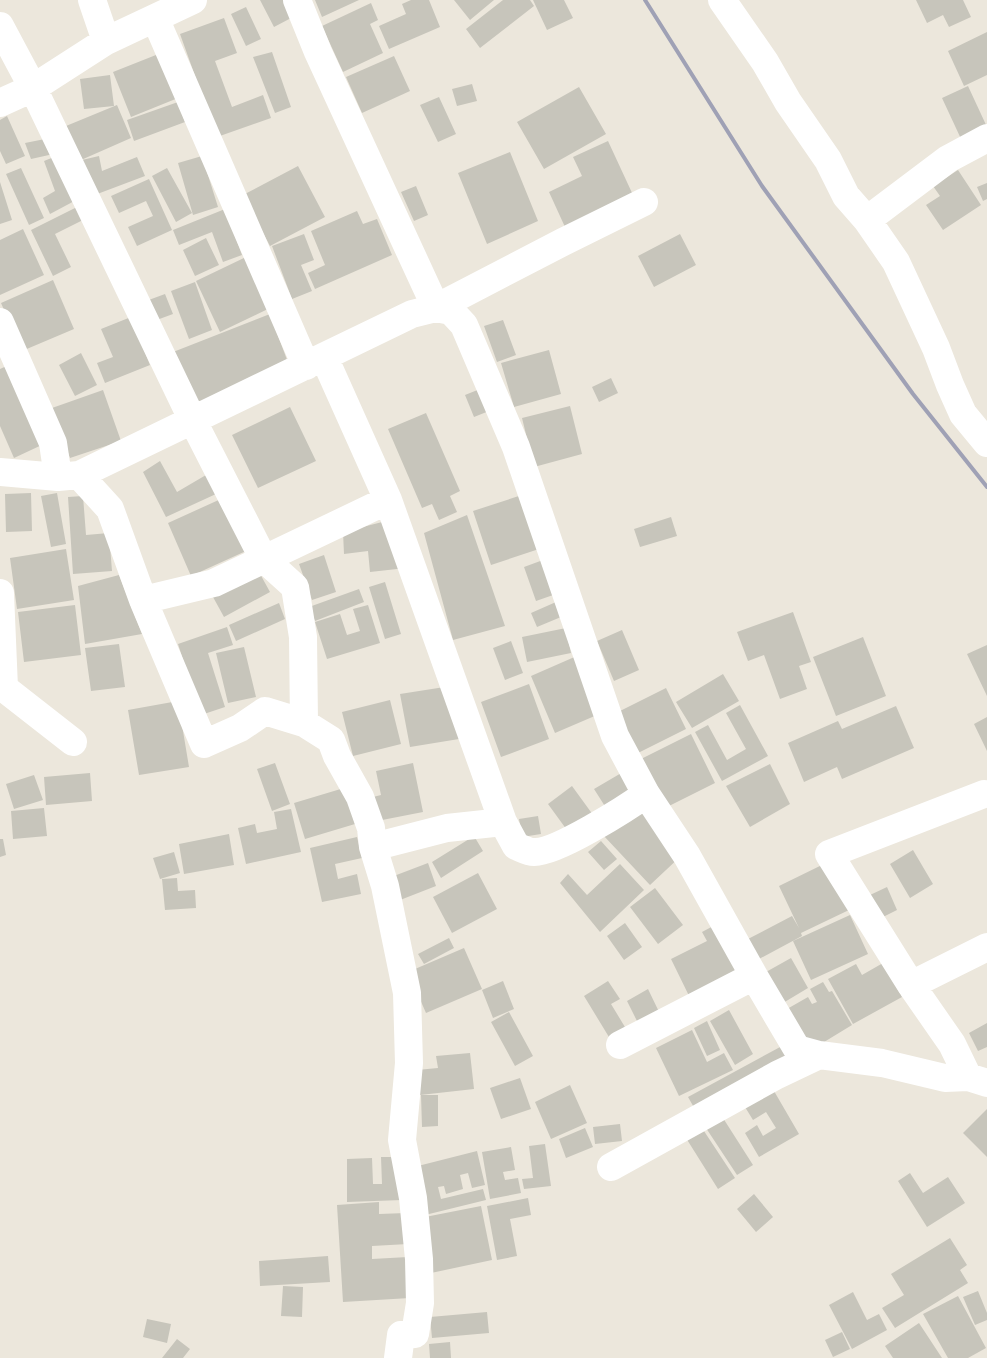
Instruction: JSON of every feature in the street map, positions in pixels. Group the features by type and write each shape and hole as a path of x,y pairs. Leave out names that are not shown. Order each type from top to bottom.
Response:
{"street":[{"path":"92,0 106,41"},
{"path":"0,103 33,88 106,41 193,0"},
{"path":"297,0 336,93 436,308"},
{"path":"722,0 828,160 846,196 867,220 896,262 936,348 963,414 987,444"},
{"path":"156,18 315,362 388,500 504,822 516,846 534,852 554,847 610,819 646,794"},
{"path":"0,26 33,88 192,420 263,558 295,587 303,637 304,723"},
{"path":"867,220 948,160 987,138"},
{"path":"0,472 68,476 192,420 412,314 436,308 644,202"},
{"path":"436,308 451,311 464,325 516,447 616,736 646,794 687,856 797,1049 819,1055 882,1063 945,1078 977,1080"},
{"path":"0,322 68,476 110,509 143,600 204,744 240,728 265,711 304,723 331,740 337,756 360,797 371,828 373,847 385,886 407,993 409,1063 402,1140 413,1198 419,1258 420,1303 415,1334 401,1335 398,1358"},
{"path":"143,600 214,583 388,500"},
{"path":"0,593 4,688 73,742"},
{"path":"977,1080 911,985 828,854 984,794"},
{"path":"373,847 447,828 504,822"},
{"path":"911,985 987,947"},
{"path":"620,1045 754,976"},
{"path":"611,1167 777,1075 819,1055"}],"building":[{"path":"260,0 285,0 293,17 274,27"},
{"path":"315,0 359,0 322,17"},
{"path":"411,0 429,0 440,27 389,49 379,26 406,14 402,4"},
{"path":"454,0 494,0 470,20"},
{"path":"503,0 530,0 534,6 480,48 466,29"},
{"path":"533,0 564,0 573,18 547,30"},
{"path":"916,0 963,0 971,17 949,27 943,15 927,23"},
{"path":"371,3 378,20 370,24 383,53 343,72 322,26"},
{"path":"246,7 261,39 246,46 231,14"},
{"path":"224,18 237,53 215,61 232,107 263,95 271,118 217,137 180,34"},
{"path":"987,32 987,75 964,86 948,51"},
{"path":"272,52 291,107 275,113 253,57"},
{"path":"161,53 178,98 131,117 113,72"},
{"path":"394,56 410,91 362,113 346,77"},
{"path":"110,75 114,106 84,109 80,79"},
{"path":"472,84 477,101 457,106 452,89"},
{"path":"968,86 987,127 962,141 942,98"},
{"path":"579,87 606,134 544,169 517,122"},
{"path":"439,97 456,134 438,142 420,105"},
{"path":"178,102 185,122 134,141 127,120"},
{"path":"117,105 131,138 81,160 66,126"},
{"path":"7,116 25,156 6,164 0,151 0,120"},
{"path":"55,137 58,153 31,159 25,143"},
{"path":"608,141 633,195 565,227 549,192 582,176 573,157"},
{"path":"510,152 538,221 487,244 458,173"},
{"path":"59,155 80,198 50,214 43,198 55,191 44,161"},
{"path":"99,156 102,171 137,157 145,176 92,196 82,160"},
{"path":"202,156 218,207 193,215 178,163"},
{"path":"298,166 325,217 270,246 243,195"},
{"path":"21,168 44,218 29,225 6,174"},
{"path":"167,168 192,213 176,222 152,176"},
{"path":"958,170 981,205 943,230 926,205 940,196 933,186"},
{"path":"149,179 172,230 137,246 128,227 153,216 146,201 119,213 111,196"},
{"path":"0,182 12,220 0,224"},
{"path":"987,183 987,199 983,201 977,187"},
{"path":"416,186 428,215 414,221 401,192"},
{"path":"79,206 85,219 55,234 71,267 53,276 31,230"},
{"path":"225,209 242,255 223,262 212,232 179,245 173,230"},
{"path":"357,211 363,224 377,219 392,255 315,289 308,273 325,265 311,231"},
{"path":"23,229 44,275 0,295 0,240"},
{"path":"304,234 314,260 301,265 312,291 292,299 272,246"},
{"path":"680,234 696,265 654,287 638,256"},
{"path":"206,238 219,265 195,276 183,250"},
{"path":"246,257 270,308 220,332 196,281"},
{"path":"53,280 74,329 22,351 1,303"},
{"path":"195,282 212,330 189,339 171,291"},
{"path":"165,294 173,314 154,321 146,301"},
{"path":"270,314 290,368 189,408 168,354"},
{"path":"131,317 150,365 105,383 97,363 113,357 101,329"},
{"path":"503,320 516,355 497,362 484,326"},
{"path":"549,350 561,394 514,407 501,363"},
{"path":"81,353 97,385 75,396 59,365"},
{"path":"11,364 46,443 14,458 0,426 0,369"},
{"path":"611,378 618,393 599,402 592,387"},
{"path":"485,387 494,409 474,417 465,395"},
{"path":"103,390 121,441 70,458 52,408"},
{"path":"570,406 582,454 534,467 522,418"},
{"path":"290,407 316,461 258,488 232,435"},
{"path":"426,413 460,491 450,496 457,512 439,520 432,504 422,508 388,429"},
{"path":"160,461 177,492 206,475 216,494 166,517 143,472"},
{"path":"31,493 32,531 6,532 5,494"},
{"path":"57,493 66,544 51,547 41,496"},
{"path":"525,494 542,548 491,565 473,511"},
{"path":"83,496 86,535 109,533 112,571 73,574 68,497"},
{"path":"223,498 246,551 191,576 168,523"},
{"path":"467,515 505,626 453,640 424,533"},
{"path":"671,517 677,536 640,547 634,529"},
{"path":"394,519 406,568 370,572 368,551 344,554 343,532"},
{"path":"66,549 74,600 17,609 10,558"},
{"path":"324,555 336,592 312,600 299,564"},
{"path":"543,560 556,594 536,601 524,567"},
{"path":"259,572 270,592 224,617 213,597"},
{"path":"119,575 142,634 85,644 78,586"},
{"path":"385,582 401,634 385,639 369,587"},
{"path":"359,589 364,602 315,621 309,607"},
{"path":"556,602 561,617 537,627 531,613"},
{"path":"279,603 285,619 236,641 229,625"},
{"path":"75,605 81,655 24,662 18,612"},
{"path":"368,605 380,643 327,659 315,622 340,614 347,635 360,631 353,609"},
{"path":"793,612 811,662 799,666 807,689 780,699 764,655 748,661 737,632"},
{"path":"227,627 233,645 208,653 225,707 201,715 178,644"},
{"path":"566,628 571,653 527,662 522,637"},
{"path":"622,630 639,670 614,681 597,641"},
{"path":"863,637 886,696 836,716 813,657"},
{"path":"511,641 523,673 505,680 493,648"},
{"path":"119,644 125,687 91,691 85,648"},
{"path":"987,645 987,696 967,654"},
{"path":"244,647 256,697 228,703 216,653"},
{"path":"579,655 604,712 555,733 531,676"},
{"path":"723,674 739,701 692,728 676,702"},
{"path":"529,684 549,739 501,757 481,702"},
{"path":"451,686 459,739 410,747 400,694"},
{"path":"666,688 686,729 636,754 616,713"},
{"path":"390,700 401,744 353,756 342,712"},
{"path":"178,701 189,767 139,775 128,710"},
{"path":"740,705 768,756 722,781 695,732 708,725 727,760 746,749 726,713"},
{"path":"896,706 914,748 842,779 837,767 804,782 788,743 838,721 842,729"},
{"path":"987,717 987,751 974,724"},
{"path":"691,734 715,783 665,808 641,759"},
{"path":"275,763 290,804 272,811 257,769"},
{"path":"413,763 423,812 377,821 373,797 381,795 376,771"},
{"path":"770,764 790,804 750,827 726,786"},
{"path":"623,772 636,794 608,811 594,789"},
{"path":"90,773 92,801 46,805 44,777"},
{"path":"34,775 43,800 14,809 6,784"},
{"path":"572,786 596,819 572,837 548,804"},
{"path":"344,788 355,824 305,839 294,803"},
{"path":"636,804 682,855 650,885 603,835"},
{"path":"44,808 47,836 13,839 11,811"},
{"path":"291,809 301,852 246,864 238,828 255,824 257,833 277,829 274,812"},
{"path":"538,816 541,834 522,837 519,819"},
{"path":"229,834 234,865 184,874 179,844"},
{"path":"474,836 483,851 441,878 432,862"},
{"path":"357,837 362,858 335,864 338,879 357,874 361,894 322,902 310,848"},
{"path":"0,839 3,839 6,855 0,857"},
{"path":"601,841 617,859 604,870 588,852"},
{"path":"913,850 933,884 910,898 890,864"},
{"path":"174,852 180,873 160,879 153,858"},
{"path":"428,863 436,886 395,902 386,879"},
{"path":"826,863 849,910 801,933 802,936 759,959 748,939 792,916 799,928 779,886"},
{"path":"620,864 644,890 600,932 560,883 568,874 587,895"},
{"path":"478,873 497,909 452,933 433,897"},
{"path":"177,878 178,891 195,890 196,908 165,910 162,879"},
{"path":"887,887 897,910 881,918 870,895"},
{"path":"655,888 683,925 658,944 630,907"},
{"path":"850,915 868,954 811,980 793,941"},
{"path":"625,923 642,947 624,960 607,936"},
{"path":"717,924 743,978 693,1004 671,959 707,941 702,932"},
{"path":"449,938 454,948 424,964 418,954"},
{"path":"464,948 482,989 426,1013 408,972"},
{"path":"791,958 808,988 783,1003 766,972"},
{"path":"883,963 902,997 853,1024 828,979 856,964 862,975"},
{"path":"503,981 514,1009 493,1018 482,990"},
{"path":"608,981 620,999 611,1004 628,1032 612,1042 584,996"},
{"path":"823,982 829,992 832,991 852,1025 811,1050 787,1009 808,997 812,1004 817,1002 810,989"},
{"path":"648,989 661,1016 640,1027 627,1001"},
{"path":"729,1010 753,1054 735,1065 710,1021"},
{"path":"509,1012 533,1056 515,1066 491,1022"},
{"path":"707,1021 720,1050 707,1056 694,1028"},
{"path":"987,1023 987,1047 978,1051 969,1033"},
{"path":"692,1030 707,1062 724,1053 733,1070 679,1096 656,1048"},
{"path":"782,1046 789,1060 696,1111 688,1097"},
{"path":"470,1053 474,1089 420,1095 417,1070 438,1068 436,1056"},
{"path":"520,1078 531,1109 501,1119 490,1088"},
{"path":"570,1085 587,1123 551,1139 535,1102"},
{"path":"774,1091 799,1134 759,1157 745,1133 757,1125 763,1136 776,1128 766,1112 753,1120 745,1107"},
{"path":"421,1095 438,1095 438,1126 422,1127"},
{"path":"987,1109 987,1157 963,1133"},
{"path":"723,1118 753,1165 737,1175 706,1128"},
{"path":"620,1124 622,1141 595,1144 593,1127"},
{"path":"585,1128 593,1147 566,1158 559,1139"},
{"path":"702,1128 735,1178 718,1189 686,1138"},
{"path":"545,1144 551,1186 524,1189 522,1179 533,1178 529,1146"},
{"path":"511,1147 515,1170 503,1172 505,1180 518,1178 521,1193 490,1199 482,1152"},
{"path":"477,1151 485,1185 472,1188 468,1173 460,1175 463,1189 446,1194 444,1186 438,1187 441,1199 483,1189 486,1200 425,1215 414,1167"},
{"path":"381,1157 401,1157 402,1200 347,1202 347,1159 372,1158 373,1184 382,1184"},
{"path":"910,1173 923,1193 948,1177 965,1203 927,1227 898,1181"},
{"path":"754,1194 773,1217 756,1232 737,1209"},
{"path":"528,1198 531,1215 510,1219 517,1256 497,1260 487,1206"},
{"path":"379,1202 379,1214 406,1213 408,1244 372,1246 372,1259 408,1257 410,1298 343,1302 337,1205"},
{"path":"481,1206 492,1260 431,1273 420,1218"},
{"path":"950,1238 967,1265 960,1270 968,1283 895,1328 882,1308 904,1295 891,1274"},
{"path":"328,1256 330,1282 260,1286 259,1261"},
{"path":"283,1286 303,1287 302,1317 281,1316"},
{"path":"978,1291 987,1313 987,1320 975,1325 963,1297"},
{"path":"853,1292 867,1320 879,1314 887,1330 852,1349 829,1305"},
{"path":"958,1296 986,1348 968,1358 948,1358 923,1314"},
{"path":"487,1312 489,1333 432,1338 430,1317"},
{"path":"147,1319 171,1324 167,1343 143,1337"},
{"path":"919,1323 942,1358 893,1358 885,1346"},
{"path":"842,1332 850,1349 833,1357 825,1340"},
{"path":"177,1339 190,1349 183,1358 162,1358"},
{"path":"450,1342 451,1358 430,1358 429,1344"}],"railway":[{"path":"645,0 762,186 913,394 987,487"}]}
